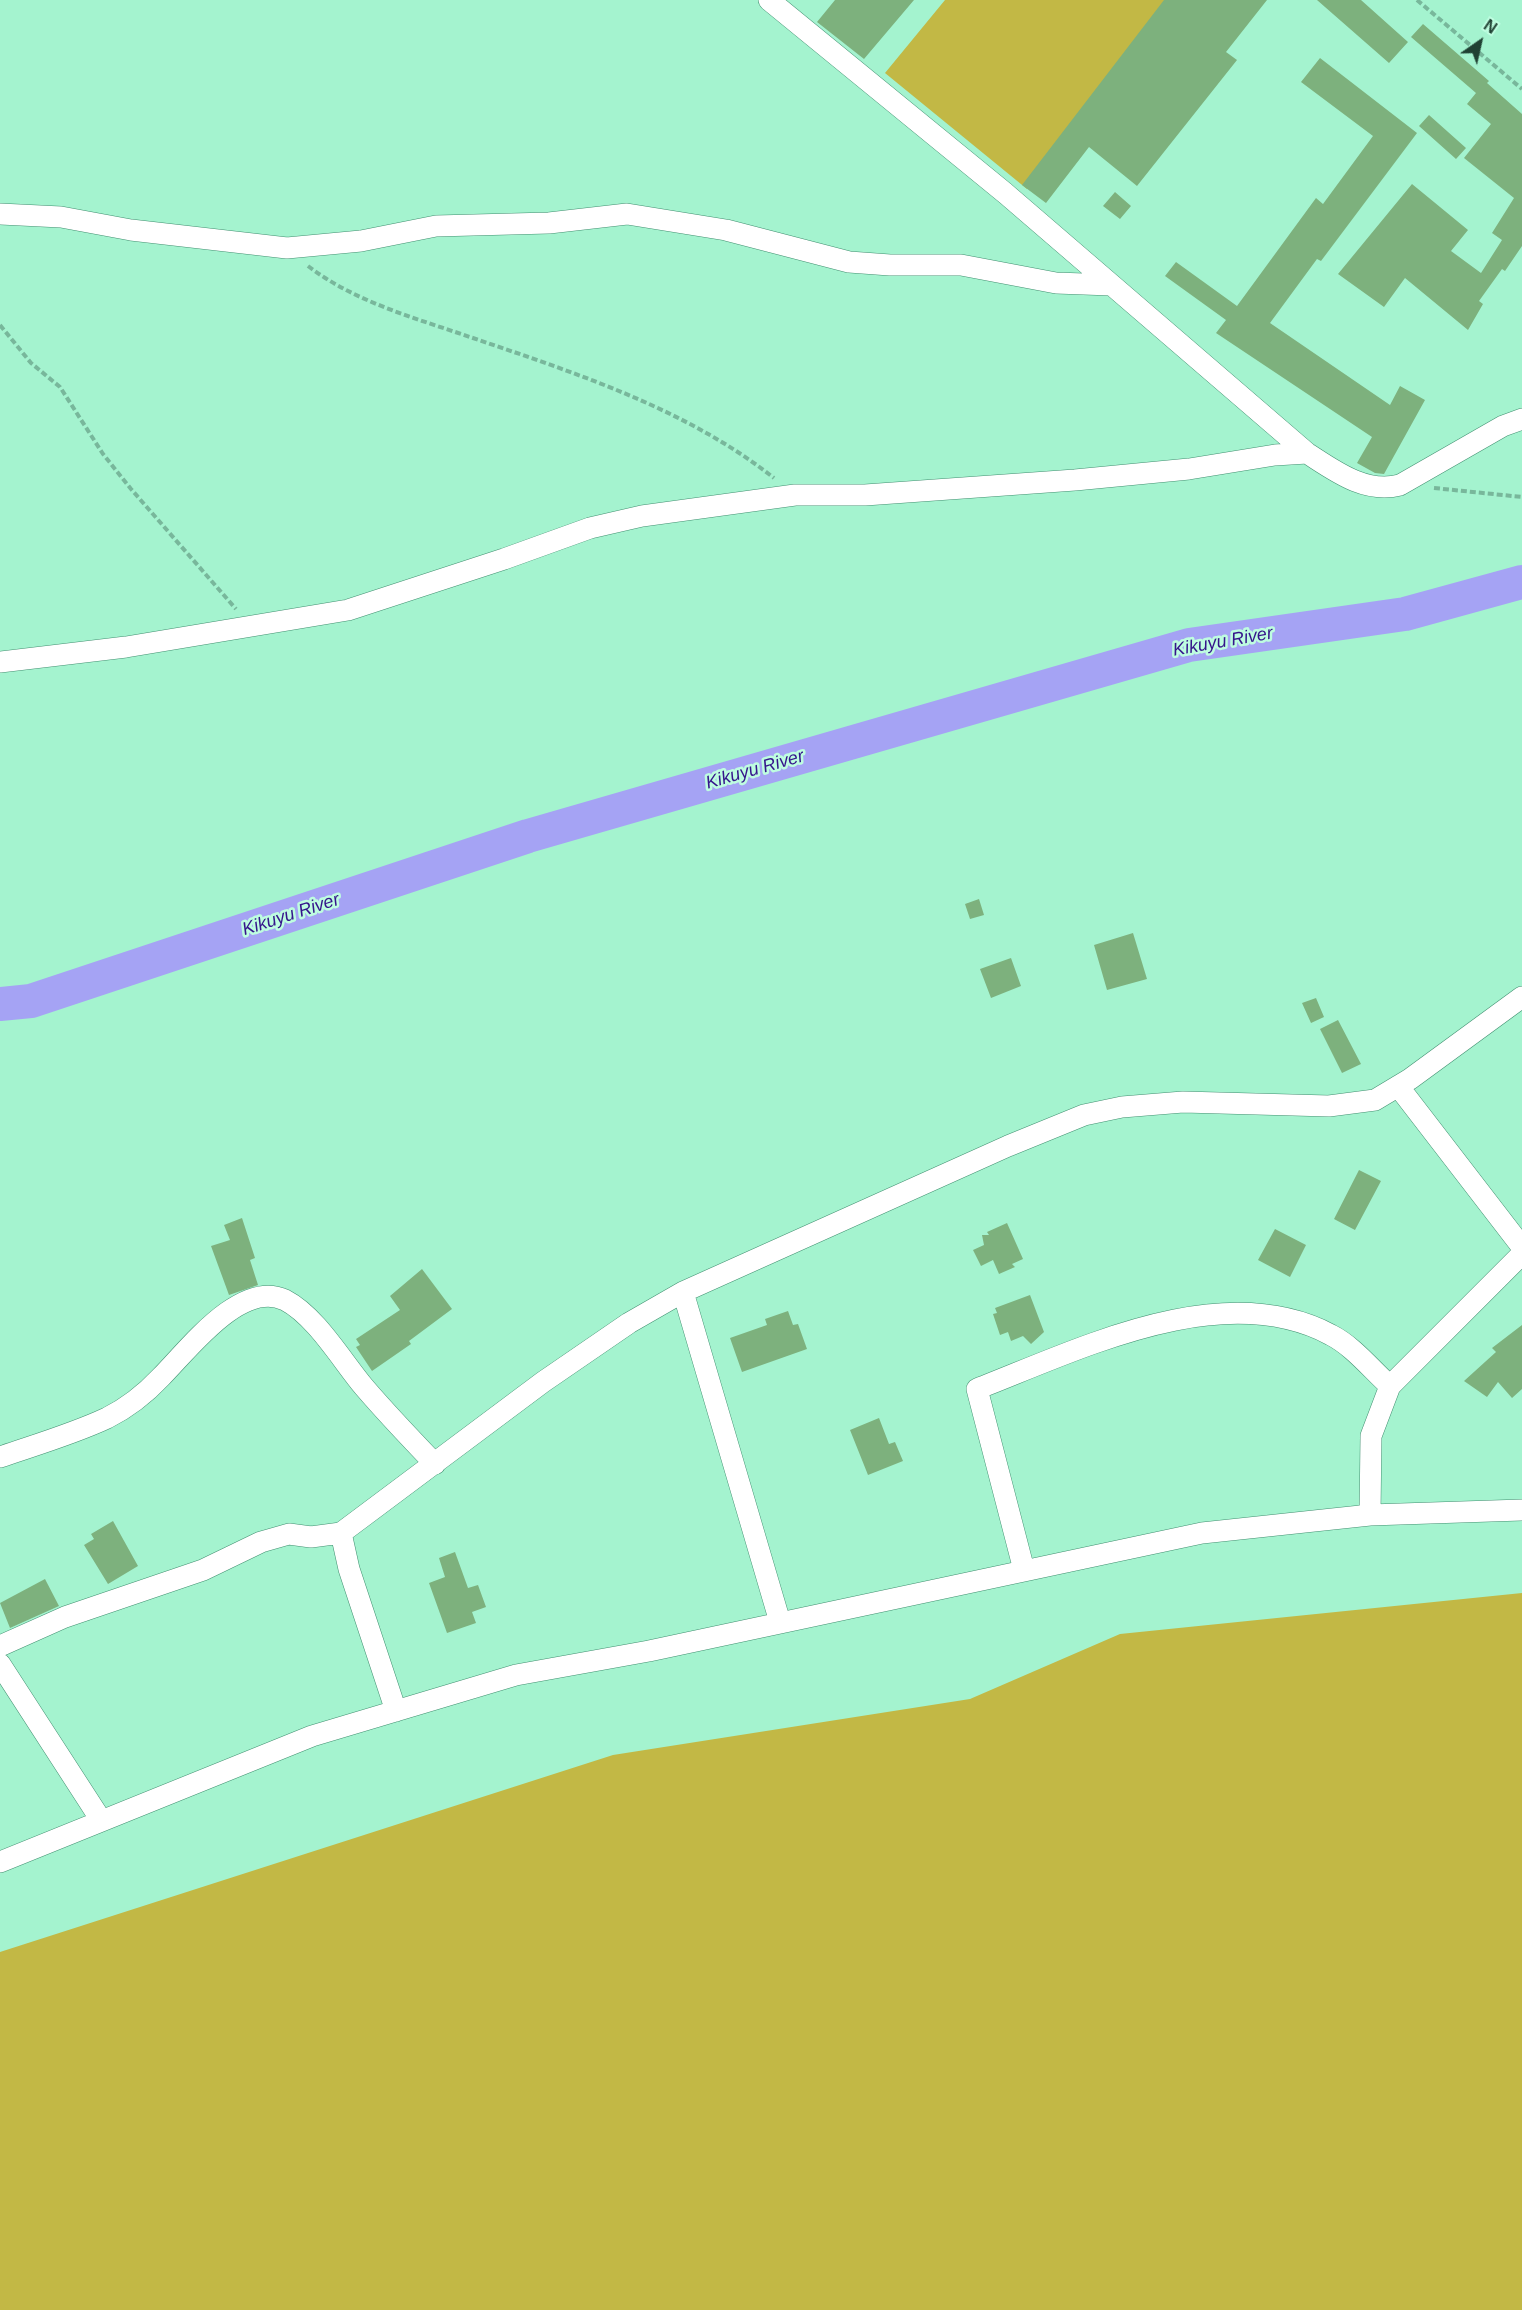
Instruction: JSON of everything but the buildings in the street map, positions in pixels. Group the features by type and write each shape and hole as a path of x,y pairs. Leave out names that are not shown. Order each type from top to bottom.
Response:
{"street":[{"path":"769,0 1005,194 1307,453 1356,483 1387,488 1400,485 1503,426 1522,419"},
{"path":"0,213 61,217 131,230 287,248 361,241 436,226 549,223 627,214 726,230 849,262 890,265 961,265 1056,283 1111,285"},
{"path":"0,662 126,647 348,610 504,560 590,528 642,516 795,495 865,495 1064,481 1188,469 1275,455 1307,453"},
{"path":"0,1646 65,1617 203,1570 261,1542 289,1534 311,1537 341,1533 553,1376 629,1323 683,1292 1008,1146 1084,1115 1122,1107 1183,1102 1329,1106 1375,1100 1522,997"},
{"path":"1398,1086 1522,1246"},
{"path":"1370,1515 1371,1436 1390,1386 1522,1254"},
{"path":"683,1292 780,1622"},
{"path":"0,1457 107,1418 135,1400 160,1378 192,1342 227,1313 248,1300 265,1295 284,1300 303,1313 364,1387 435,1464"},
{"path":"1024,1570 977,1389 1083,1347 1166,1322 1236,1312 1298,1320 1334,1336 1390,1386"},
{"path":"0,1862 312,1736 516,1675 649,1651 1202,1533 1370,1515 1522,1510"},
{"path":"341,1533 349,1569 396,1711"},
{"path":"0,1664 101,1820"}],"path":[{"path":"1417,0 1522,89"},
{"path":"287,248 339,288 416,318 576,372 643,400 749,460 795,495"},
{"path":"0,325 32,363 60,387 103,454 131,489 210,582 252,625"},
{"path":"1432,488 1522,497"}],"shaded area":[{"path":"945,0 1182,0 1027,189 885,73"},
{"path":"1522,1593 1522,2310 0,2310 0,1952 613,1755 970,1699 1120,1634"}],"waterway":[{"name":"Kikuyu River","path":"0,1004 31,1001 528,836 1189,645 1405,614 1522,582"}]}
